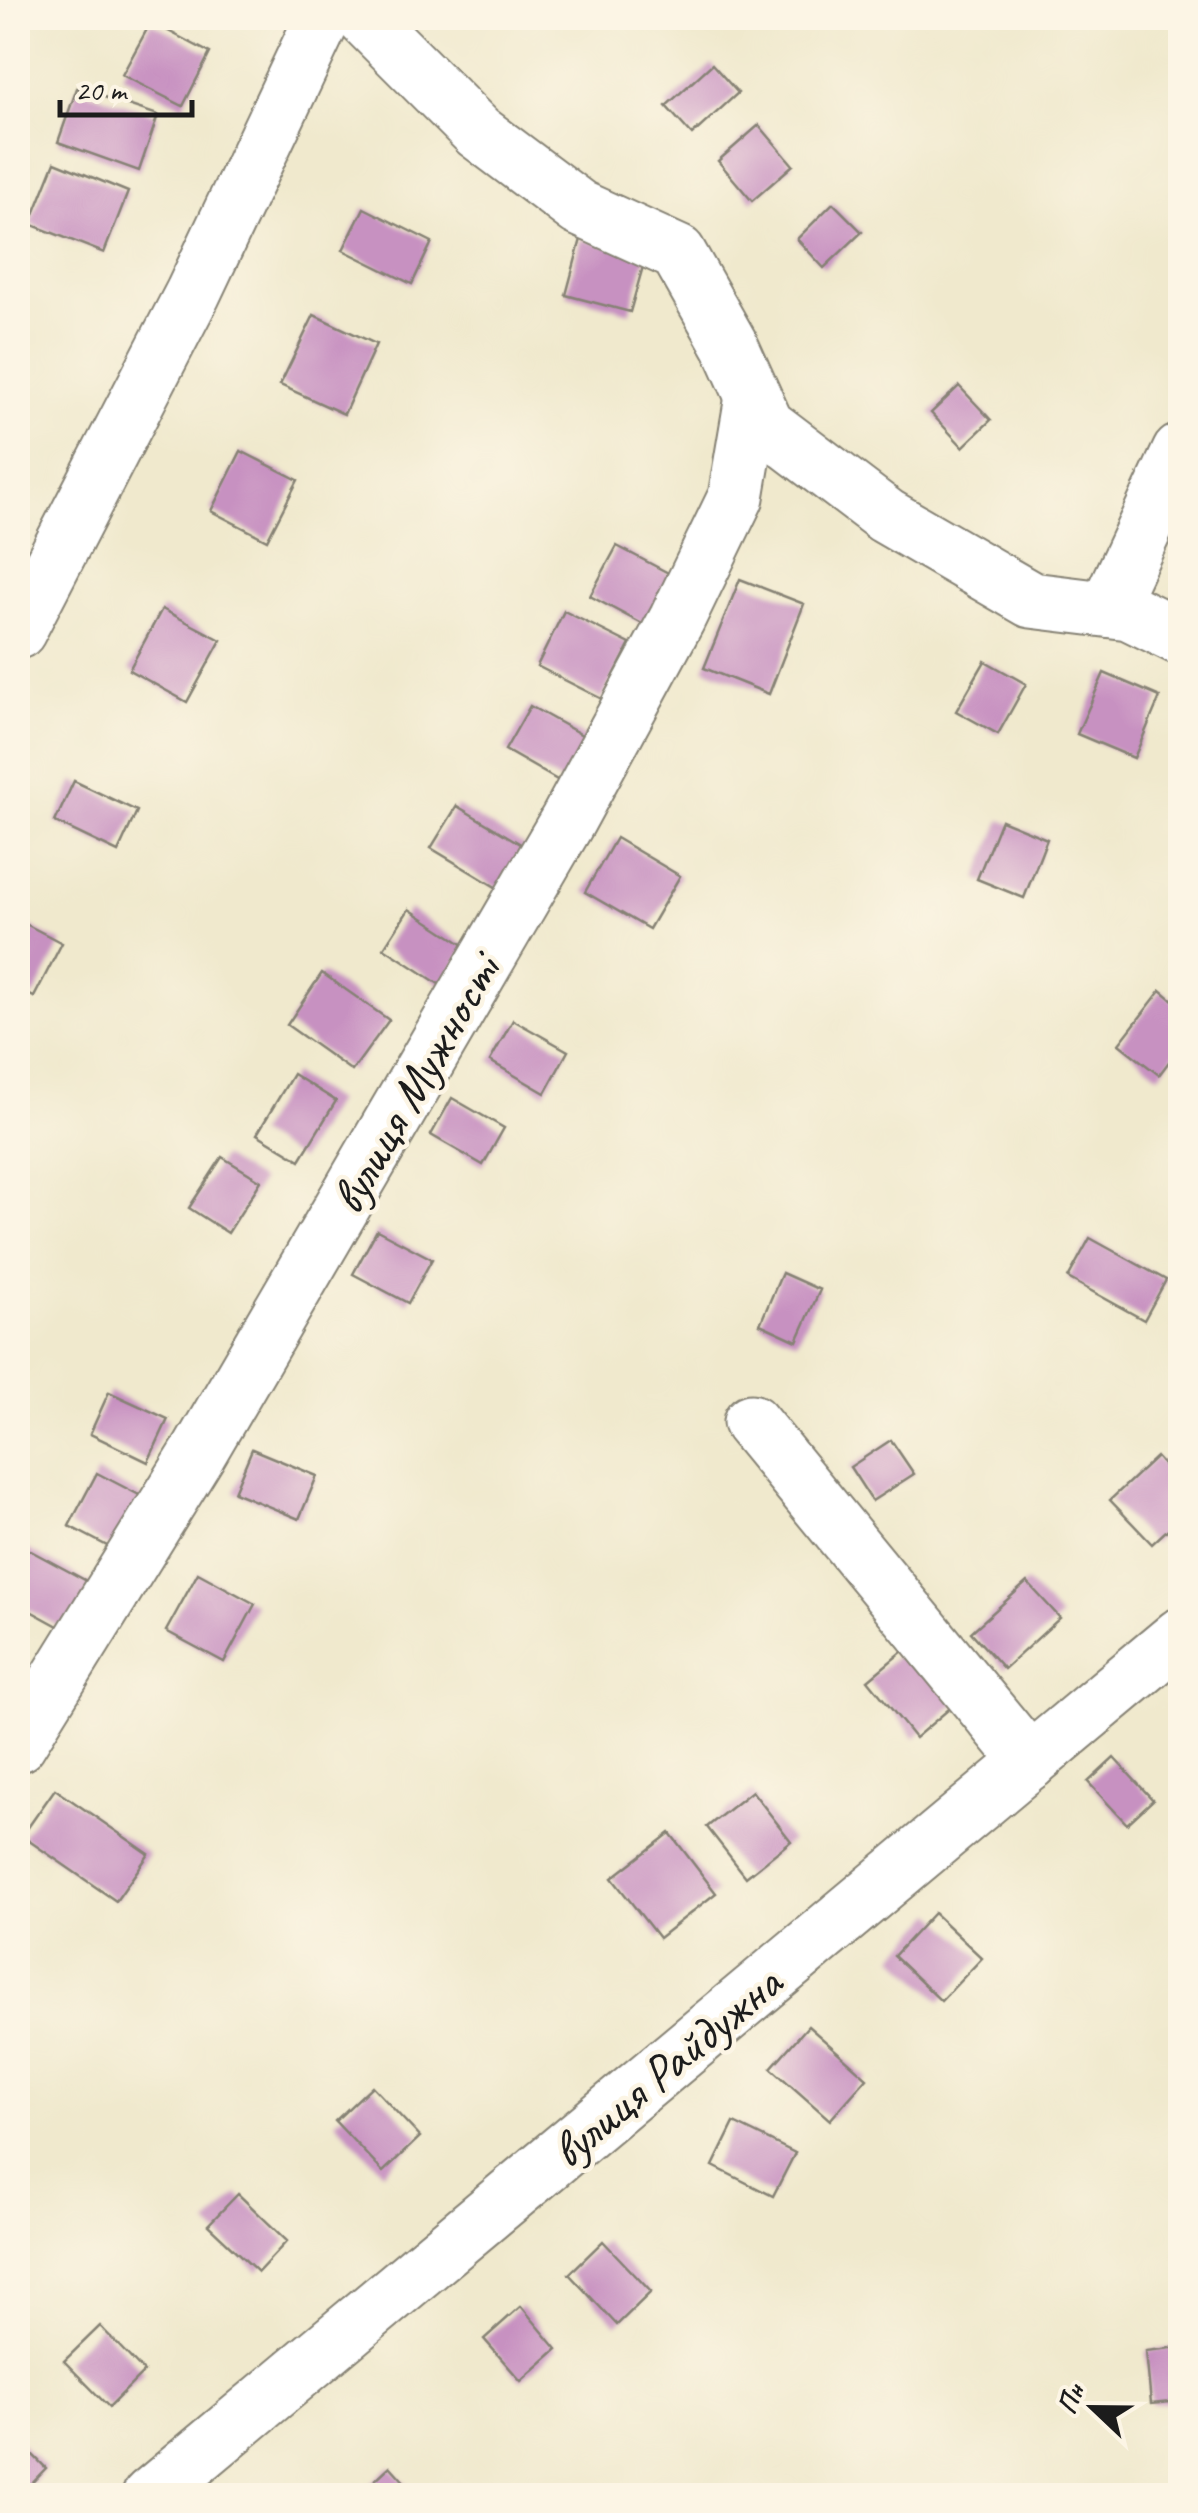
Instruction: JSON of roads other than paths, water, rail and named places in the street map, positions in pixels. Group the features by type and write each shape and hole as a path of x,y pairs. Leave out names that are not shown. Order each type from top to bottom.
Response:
{"street":[{"path":"18,631 193,293 323,18"},
{"path":"364,18 478,132 579,208 678,253 730,345 766,425 886,516 1030,600 1129,612 1180,637"},
{"name":"вулиця Мужності","path":"18,1744 199,1452 558,837 736,497 753,397"},
{"path":"1106,609 1180,452"},
{"path":"750,1422 1030,1762"},
{"name":"вулиця Райдужна","path":"150,2496 1180,1636"}]}
